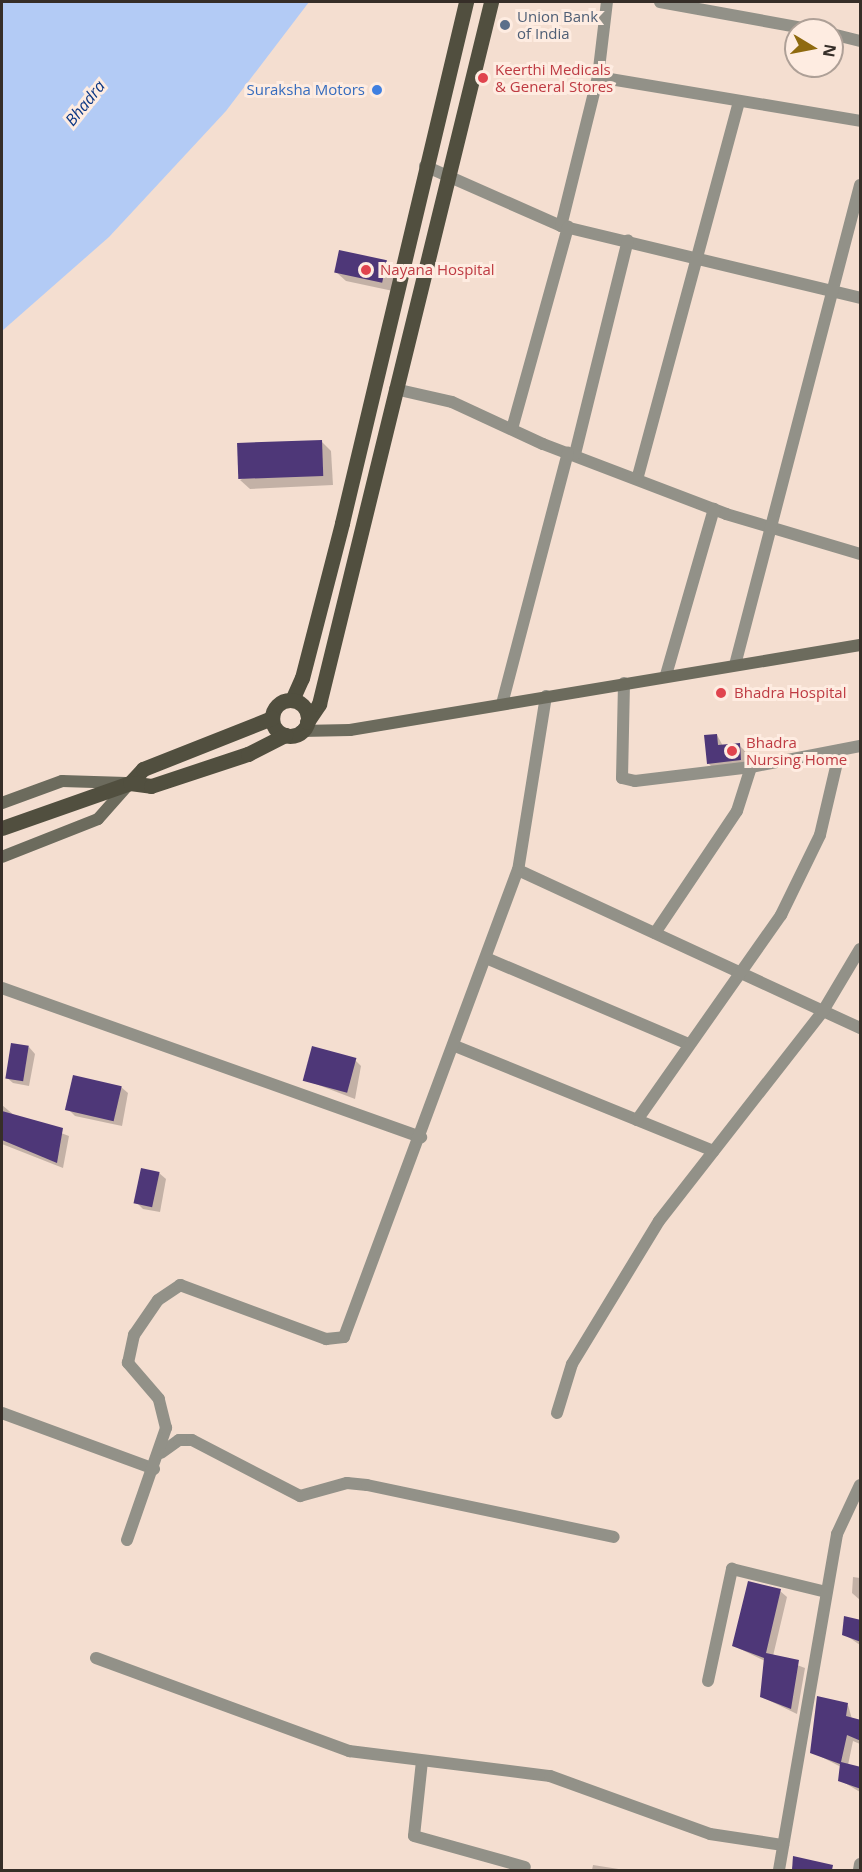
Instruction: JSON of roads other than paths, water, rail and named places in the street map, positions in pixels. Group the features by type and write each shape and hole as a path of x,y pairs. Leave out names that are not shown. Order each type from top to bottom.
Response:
{"main road":[{"path":"130,783 142,769 272,718 276,707 292,700 303,678 466,2"},
{"path":"2,828 130,783 151,786 248,754 304,727 319,704 491,2"},
{"path":"292,700 306,710 304,727"},
{"path":"272,718 285,735"}],"street":[{"path":"512,429 564,226 598,77 607,2"},
{"path":"660,2 784,25"},
{"path":"844,37 861,41"},
{"path":"598,77 861,121"},
{"path":"638,476 696,254 739,102"},
{"path":"425,166 450,173 564,226 696,254 861,298"},
{"path":"735,665 861,185"},
{"path":"501,704 628,240"},
{"path":"395,389 452,402 571,453 638,476 714,508 861,554"},
{"path":"666,675 714,508"},
{"path":"304,727 350,730 666,675 861,645"},
{"path":"624,683 622,778 751,766 861,746"},
{"path":"127,1540 161,1453 165,1412 128,1363 134,1335 158,1300 180,1285 326,1339 344,1337 421,1137 518,870 546,696"},
{"path":"637,1120 738,972 781,915 820,835 840,750"},
{"path":"655,933 737,811 751,766"},
{"path":"2,803 62,781 130,783"},
{"path":"2,857 98,819 130,783"},
{"path":"518,870 861,1028"},
{"path":"557,1413 572,1364 659,1221 823,1011 861,949"},
{"path":"486,958 689,1044"},
{"path":"2,988 421,1137"},
{"path":"454,1046 713,1151"},
{"path":"2,1413 154,1469"},
{"path":"161,1453 179,1440 192,1440 300,1496 347,1483 367,1485 614,1537"},
{"path":"778,1870 837,1534 861,1485"},
{"path":"708,1681 732,1569 826,1592"},
{"path":"96,1658 309,1739 422,1761 550,1776 710,1834 783,1845"},
{"path":"422,1761 414,1836 525,1868"},
{"path":"859,1870 861,1864"}],"water":[{"name":"Bhadra","path":"2,2 309,2 226,111 109,237 2,331"}],"place":[{"name":"Union Bank of India","path":"505,25"},
{"name":"Keerthi Medicals & General Stores","path":"483,78"},
{"name":"Suraksha Motors","path":"377,90"},
{"name":"Nayana Hospital","path":"366,270"},
{"name":"Bhadra Hospital","path":"721,693"},
{"name":"Bhadra Nursing Home","path":"732,751"}]}
